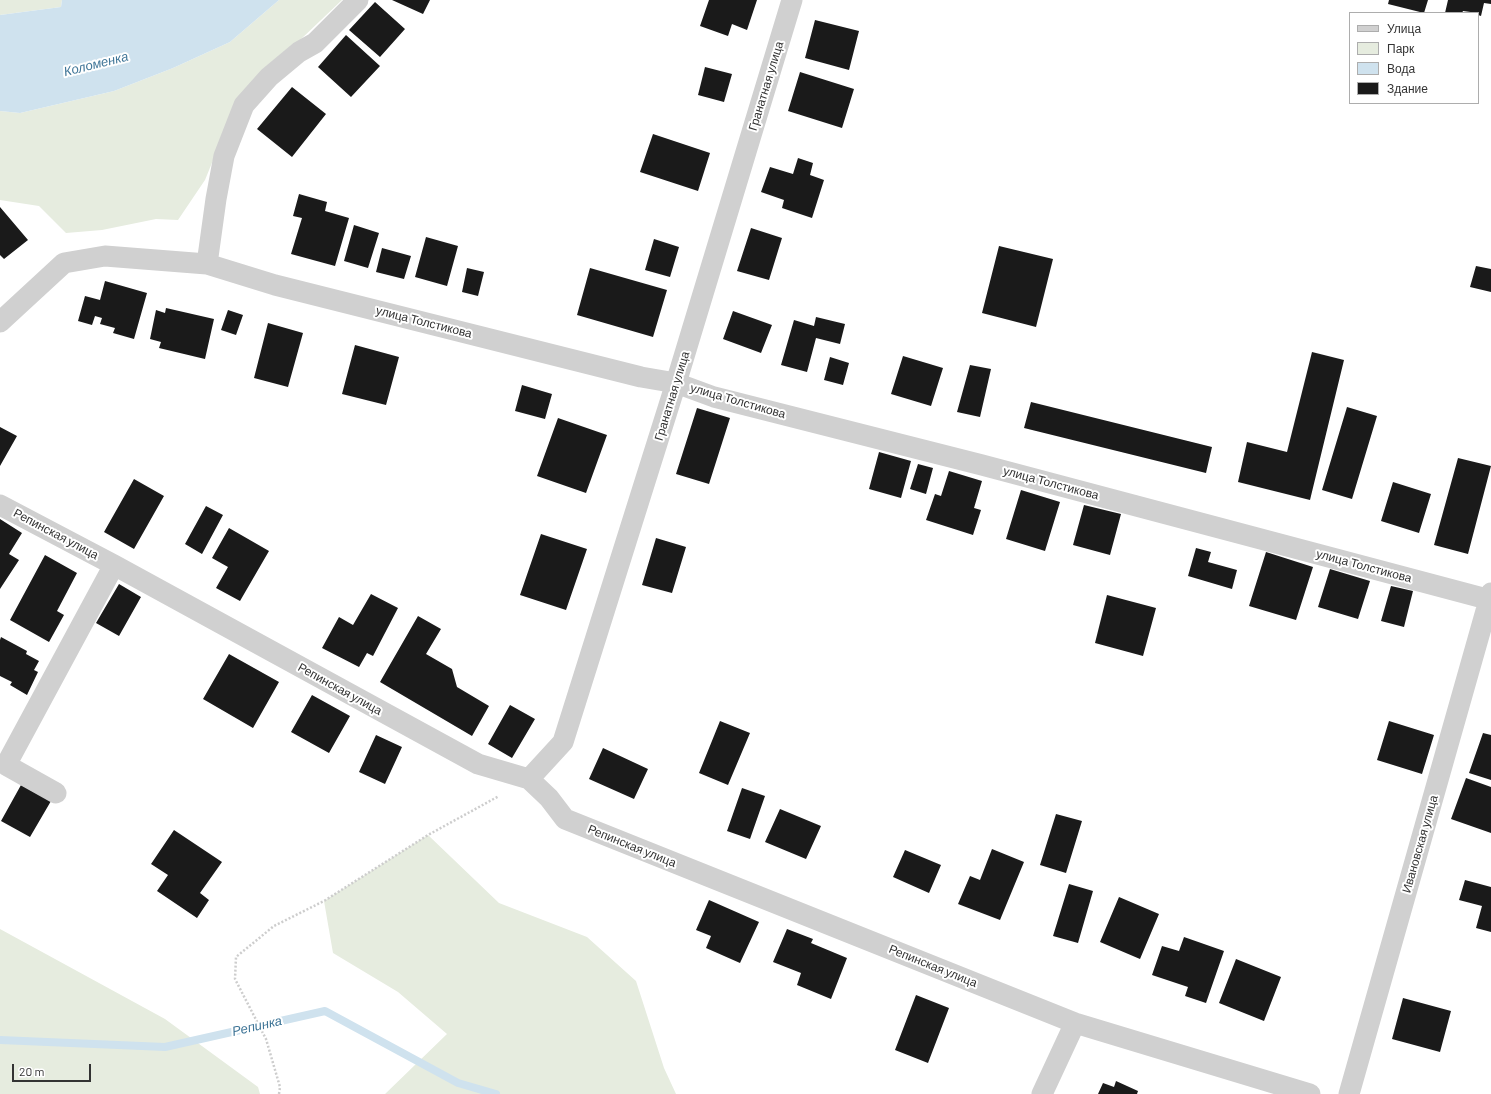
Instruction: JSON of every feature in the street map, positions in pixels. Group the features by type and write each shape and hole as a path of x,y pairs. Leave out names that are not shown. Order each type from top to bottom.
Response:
{"street":[{"path":"207,264 216,199 224,156 244,105 269,77 299,52 315,43 358,0"},
{"name":"Гранатная улица","path":"529,779 563,742 676,383 792,0"},
{"name":"улица Толстикова","path":"0,322 64,263 105,256 207,264 275,285 641,377 676,383 714,397 982,465 1490,598"},
{"name":"Репинская улица","path":"0,505 114,565 478,764 529,779 549,798 564,819 1075,1023 1310,1094"},
{"path":"56,793 6,765 114,565"},
{"name":"Ивановская улица","path":"1349,1094 1490,598"},
{"path":"1042,1094 1075,1023"}],"path":[{"path":"279,1094 280,1086 266,1038 235,979 236,957 274,926 324,901 428,835 529,779"}],"green space":[{"path":"0,0 62,0 61,7 0,15"},
{"path":"279,0 342,0 278,61 231,116 205,180 178,220 156,219 102,230 66,233 39,206 0,200 0,111 20,113 114,91 173,68 230,42"},
{"path":"428,835 499,903 587,937 636,981 664,1068 676,1094 385,1094 447,1034 398,992 333,953 324,901"},
{"path":"0,929 165,1019 258,1087 260,1094 0,1094"}],"water":[{"name":"Коломенка","path":"62,0 279,0 230,42 173,68 114,91 20,113 0,111 0,15 61,7"}],"building":[{"path":"392,0 430,0 423,14"},
{"path":"709,0 757,0 747,30 732,24 728,36 700,26"},
{"path":"1389,0 1428,0 1424,12 1388,4"},
{"path":"1448,0 1491,0 1491,4 1484,3 1481,16 1479,15 1479,12 1445,12"},
{"path":"375,2 405,29 380,57 349,30"},
{"path":"815,20 859,31 849,70 805,58"},
{"path":"346,35 380,66 351,97 318,67"},
{"path":"705,67 732,74 724,102 698,95"},
{"path":"800,72 854,89 842,128 788,111"},
{"path":"292,87 326,114 292,157 257,129"},
{"path":"653,134 710,153 698,191 640,172"},
{"path":"798,158 813,163 810,175 824,180 812,218 782,208 784,200 761,192 770,167 793,174"},
{"path":"299,194 327,202 325,211 349,218 335,266 291,254 302,218 293,216"},
{"path":"0,207 28,240 4,259 0,255"},
{"path":"354,225 379,233 368,268 344,261"},
{"path":"751,228 782,238 769,280 737,271"},
{"path":"426,237 458,246 447,286 415,277"},
{"path":"654,239 679,247 670,277 645,270"},
{"path":"999,246 1053,259 1036,327 982,313"},
{"path":"382,248 411,256 404,279 376,272"},
{"path":"1476,266 1491,269 1491,292 1470,287"},
{"path":"467,268 484,272 478,296 462,292"},
{"path":"590,268 667,290 653,337 577,315"},
{"path":"105,281 147,293 134,339 113,333 115,328 100,324 102,318 95,316 92,325 78,321 85,296 100,300"},
{"path":"166,308 214,319 205,359 159,348 161,342 150,339 156,310 165,313"},
{"path":"228,310 243,315 236,335 221,330"},
{"path":"733,311 772,325 761,353 723,339"},
{"path":"816,317 845,324 840,344 816,338 807,372 781,365 794,320 814,326"},
{"path":"268,323 303,333 288,387 254,378"},
{"path":"355,345 399,357 386,405 342,394"},
{"path":"1312,352 1344,360 1310,500 1238,482 1247,442 1287,452"},
{"path":"903,356 943,368 931,406 891,394"},
{"path":"830,357 849,363 843,385 824,380"},
{"path":"970,365 991,369 980,417 957,412"},
{"path":"522,385 552,394 545,419 515,411"},
{"path":"1031,402 1212,447 1206,473 1024,428"},
{"path":"1347,407 1377,416 1352,499 1322,490"},
{"path":"697,408 730,418 709,484 676,474"},
{"path":"558,418 607,435 586,493 537,476"},
{"path":"0,427 17,436 0,466"},
{"path":"879,452 911,461 901,498 869,489"},
{"path":"1458,458 1491,466 1468,554 1434,545"},
{"path":"918,464 933,468 926,494 910,489"},
{"path":"949,471 982,481 974,508 981,510 973,535 926,520 935,494 941,496"},
{"path":"134,479 164,496 134,549 104,532"},
{"path":"1393,482 1431,494 1419,533 1381,521"},
{"path":"1021,490 1060,502 1045,551 1006,539"},
{"path":"1084,505 1121,514 1110,555 1073,545"},
{"path":"206,506 223,515 202,554 185,544"},
{"path":"0,519 22,533 9,554 19,560 0,589"},
{"path":"229,528 269,551 240,601 216,588 228,567 212,558"},
{"path":"541,534 587,549 566,610 520,595"},
{"path":"656,538 686,547 672,593 642,585"},
{"path":"1196,548 1211,552 1208,562 1237,570 1232,589 1188,576"},
{"path":"1266,552 1313,567 1296,620 1249,606"},
{"path":"45,555 77,573 57,611 64,615 49,642 10,620"},
{"path":"1330,569 1370,581 1358,619 1318,607"},
{"path":"119,584 141,597 119,636 96,623"},
{"path":"1391,586 1413,591 1404,627 1381,621"},
{"path":"371,594 398,608 373,656 367,653 359,667 322,648 339,617 353,625"},
{"path":"1107,595 1156,608 1143,656 1095,643"},
{"path":"418,616 441,629 426,654 452,669 457,687 489,706 472,736 380,682"},
{"path":"1,637 27,651 26,654 39,661 34,670 38,672 27,695 10,685 12,682 0,676"},
{"path":"229,654 279,682 253,728 203,699"},
{"path":"312,695 350,716 329,753 291,732"},
{"path":"510,705 535,719 512,758 488,744"},
{"path":"720,721 750,733 728,785 699,773"},
{"path":"1389,721 1434,735 1422,774 1377,760"},
{"path":"1483,733 1491,735 1491,780 1469,773"},
{"path":"376,735 402,747 385,784 359,772"},
{"path":"603,748 648,769 634,799 589,779"},
{"path":"1466,778 1491,787 1491,833 1451,819"},
{"path":"21,785 51,801 30,837 1,821"},
{"path":"742,788 765,796 750,839 727,831"},
{"path":"780,809 821,826 806,859 765,842"},
{"path":"1056,814 1082,821 1066,873 1040,865"},
{"path":"174,830 222,862 200,893 209,900 197,918 157,891 168,875 151,864"},
{"path":"992,849 1024,862 1000,920 958,904 970,876 980,880"},
{"path":"905,850 941,865 929,893 893,877"},
{"path":"1465,880 1491,887 1491,932 1476,928 1482,906 1459,900"},
{"path":"1069,884 1093,891 1078,943 1053,936"},
{"path":"1119,897 1159,914 1140,959 1100,942"},
{"path":"709,900 759,922 740,963 706,948 711,936 696,930"},
{"path":"787,929 813,939 811,943 847,958 831,999 797,985 801,973 773,962"},
{"path":"1184,937 1224,951 1206,1003 1185,996 1188,987 1152,975 1162,946 1179,951"},
{"path":"1236,959 1281,977 1264,1021 1219,1003"},
{"path":"916,995 949,1008 928,1063 895,1050"},
{"path":"1403,998 1451,1011 1440,1052 1392,1039"},
{"path":"1116,1081 1138,1091 1137,1094 1098,1094 1103,1083 1114,1087"}],"waterway":[{"name":"Репинка","path":"0,1040 165,1047 325,1011 458,1083 496,1094"}]}
